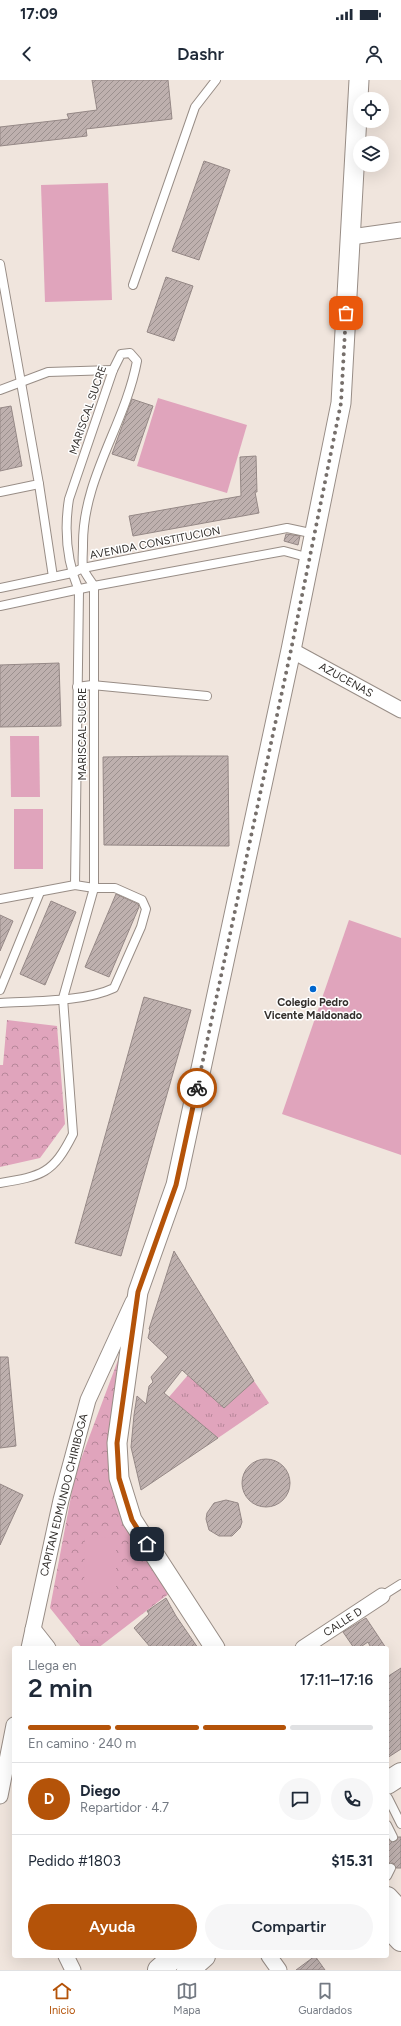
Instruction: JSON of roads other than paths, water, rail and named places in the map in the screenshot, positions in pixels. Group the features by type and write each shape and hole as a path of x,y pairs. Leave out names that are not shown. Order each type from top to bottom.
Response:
{"main road":[{"path":"391,1793 401,1774"},
{"path":"389,1900 401,1913"},
{"path":"389,1927 401,1940"},
{"path":"159,1970 173,1958"},
{"path":"188,1970 202,1958"}],"street":[{"name":"CAPITAN EDMUNDO CHIRIBOGA","path":"29,1646 61,1500 88,1400 138,1292 176,1185 291,650 341,403 359,80"},
{"path":"351,237 401,230"},
{"name":"AZUCENAS","path":"291,650 401,710"},
{"path":"138,1292 117,1443 119,1478 132,1520 214,1646"},
{"name":"CALLE D","path":"306,1646 382,1596"},
{"path":"33,1629 46,1646"},
{"path":"0,1796 12,1735"},
{"path":"67,1958 73,1970"},
{"path":"270,1958 279,1970"}],"lane":[{"path":"133,285 195,107 216,80"},
{"path":"0,264 4,304 21,382 39,484 53,577"},
{"name":"MARISCAL SUCRE","path":"76,885 79,591 72,573 66,528 69,499 113,370 121,354 130,353 138,361 134,380 92,485 84,513 83,568"},
{"path":"0,390 48,372 113,370"},
{"path":"0,492 39,484"},
{"name":"AVENIDA CONSTITUCION","path":"0,588 72,573 83,568 287,528 315,534"},
{"path":"0,606 79,591 94,586 284,551 310,558"},
{"path":"83,568 94,586"},
{"name":"MARISCAL SUCRE","path":"0,1183 30,1178 50,1168 65,1150 73,1134 63,998 94,888 92,685 94,586"},
{"path":"77,687 92,685 207,696"},
{"path":"0,899 76,885 94,888 115,888 142,900 146,909 141,927 114,988 103,993 0,1004"},
{"path":"0,990 40,892"},
{"path":"382,1596 401,1584"},
{"path":"391,1793 401,1824"},
{"path":"389,1830 393,1837"},
{"path":"389,1872 391,1868"}],"place":[{"name":"Colegio Pedro Vicente Maldonado","path":"313,989"}]}
